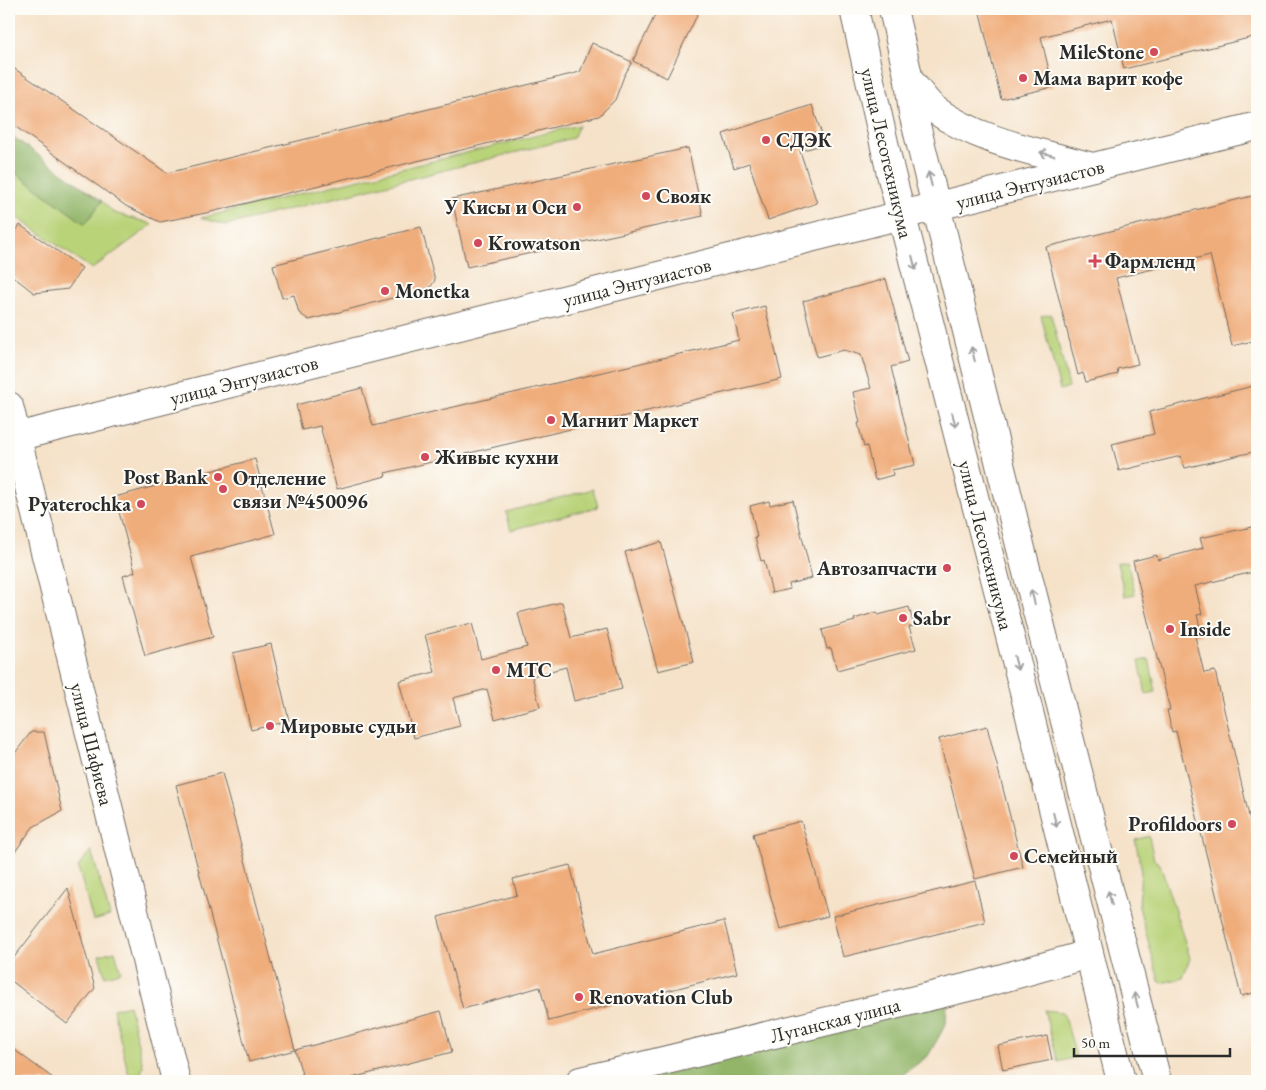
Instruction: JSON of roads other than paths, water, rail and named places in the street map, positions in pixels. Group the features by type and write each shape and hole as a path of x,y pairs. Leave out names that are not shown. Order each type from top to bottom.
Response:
{"main road":[{"name":"улица Лесотехникума","path":"854,9 891,174 1013,648 1121,1081"},
{"name":"улица Лесотехникума","path":"893,9 910,80 913,113 936,207 1021,550 1157,1081"},
{"path":"910,80 932,108 962,127 1005,143 1094,167"},
{"name":"улица Энтузиастов","path":"16,437 1257,126"},
{"name":"улица Шафиева","path":"9,406 176,1081"},
{"name":"Луганская улица","path":"580,1081 981,984 1089,954"}],"place":[{"name":"MileStone","path":"1154,52"},
{"name":"Мама варит кофе","path":"1023,78"},
{"name":"СДЭК","path":"766,140"},
{"name":"Свояк","path":"646,196"},
{"name":"У Кисы и Оси","path":"577,207"},
{"name":"Krowatson","path":"478,243"},
{"name":"Фармленд","path":"1095,261"},
{"name":"Monetka","path":"385,291"},
{"name":"Магнит Маркет","path":"551,420"},
{"name":"Живые кухни","path":"425,457"},
{"name":"Post Bank","path":"218,477"},
{"name":"Отделение связи №450096","path":"223,489"},
{"name":"Pyaterochka","path":"141,504"},
{"name":"Автозапчасти","path":"947,568"},
{"name":"Sabr","path":"903,618"},
{"name":"Inside","path":"1170,629"},
{"name":"МТС","path":"496,670"},
{"name":"Мировые судьи","path":"270,726"},
{"name":"Profildoors","path":"1232,824"},
{"name":"Семейный","path":"1014,856"},
{"name":"Renovation Club","path":"579,997"}]}
